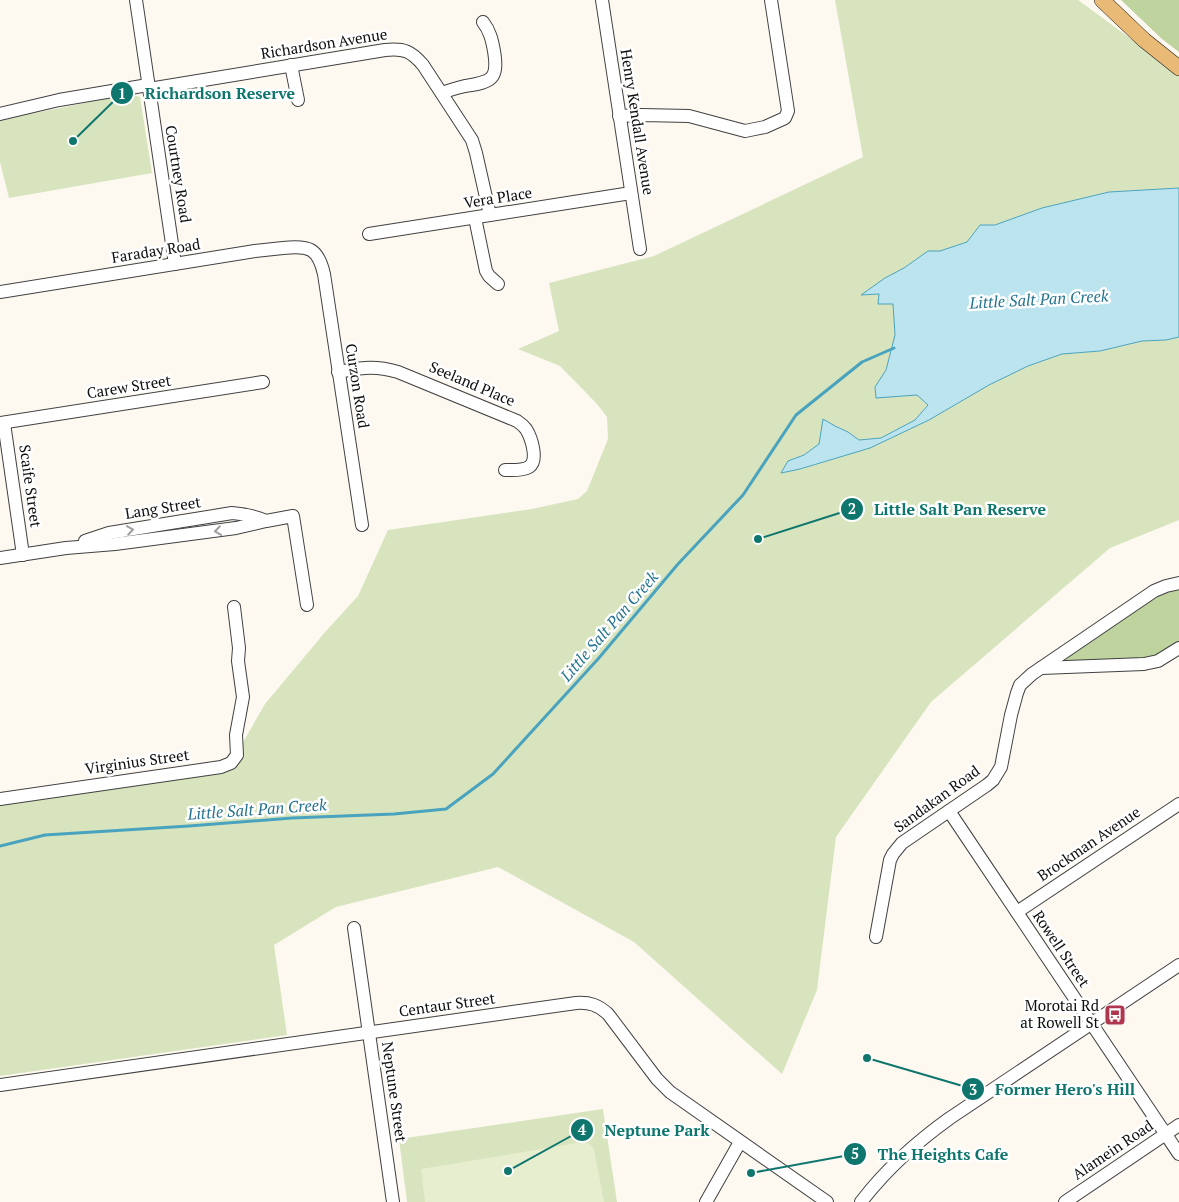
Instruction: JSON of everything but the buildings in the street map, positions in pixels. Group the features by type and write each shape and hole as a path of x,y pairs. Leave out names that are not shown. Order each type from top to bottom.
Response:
{"main road":[{"path":"1102,0 1144,40 1179,68"}],"street":[{"name":"Courtney Road","path":"136,0 175,264"},
{"name":"Henry Kendall Avenue","path":"602,0 640,249"},
{"path":"619,116 689,116 745,131 765,127 785,118 788,111 771,0"},
{"path":"442,93 484,83 492,76 495,65 491,37 483,22"},
{"name":"Richardson Avenue","path":"0,114 59,100 385,50 402,50 410,53 423,65 472,140 490,215"},
{"path":"291,65 298,100"},
{"name":"Vera Place","path":"369,234 631,193"},
{"path":"475,218 486,271 498,284"},
{"name":"Faraday Road","path":"0,292 255,251 304,247 316,254"},
{"name":"Curzon Road","path":"316,254 320,259 324,274 362,525"},
{"name":"Seeland Place","path":"338,372 369,367 387,368 517,421 523,425 530,436 533,462 524,469 505,470"},
{"name":"Carew Street","path":"2,423 264,382"},
{"name":"Scaife Street","path":"2,423 23,555"},
{"name":"Lang Street","path":"0,558 66,548 181,536 236,528 293,516 307,604"},
{"name":"Sandakan Road","path":"876,937 888,869 893,854 909,838 987,785 997,774 1004,757 1011,715 1020,685 1041,668 1154,592 1166,586 1179,583"},
{"name":"Virginius Street","path":"0,799 227,766 237,755 236,736 243,692 238,661 239,648 234,607"},
{"path":"1041,668 1152,662 1164,658 1179,648"},
{"name":"Brockman Avenue","path":"1017,912 1179,804"},
{"name":"Rowell Street","path":"949,811 1179,1154"},
{"name":"Neptune Street","path":"354,928 393,1202"},
{"path":"861,1202 891,1166 936,1128 1179,965"},
{"name":"Centaur Street","path":"0,1085 585,1002 600,1007 616,1024 663,1086 827,1202"},
{"name":"Alamein Road","path":"1065,1202 1179,1125"},
{"path":"706,1202 740,1142"}],"green space":[{"path":"835,0 1078,0 1179,74 1179,188 1109,192 1042,208 995,225 980,225 967,242 940,251 928,251 904,268 885,278 863,295 879,294 893,304 895,335 886,370 875,387 876,398 918,395 928,404 915,420 881,438 859,440 824,419 819,444 804,455 788,461 782,473 870,448 929,420 989,385 1028,366 1062,354 1099,351 1142,341 1166,340 1179,337 1179,520 1110,548 931,702 836,837 817,990 782,1074 634,942 498,867 336,907 274,945 287,1035 0,1076 0,805 227,770 265,704 358,596 388,530 532,509 578,499 587,491 608,439 607,417 560,366 518,349 559,331 549,283 654,256 863,157"},
{"path":"1121,0 1179,0 1179,52 1162,39"},
{"path":"130,94 140,97 152,173 9,198 0,162 0,120"},
{"path":"1179,590 1179,643 1152,658 1063,663 1062,661 1065,658 1163,593"},
{"path":"603,1109 617,1202 407,1202 399,1139"},
{"path":"583,1142 590,1144 594,1149 604,1202 425,1202 421,1169"}],"water":[{"path":"1179,188 1179,337 1166,340 1142,341 1100,351 1062,354 1028,366 989,385 929,420 870,448 781,473 788,461 804,455 819,444 823,419 859,440 881,438 915,420 928,405 917,395 876,398 875,387 886,370 895,335 893,304 878,304 879,294 861,295 928,251 940,251 967,242 980,225 995,225 1042,208 1109,192"}],"waterway":[{"name":"Little Salt Pan Creek","path":"0,846 45,835 292,818 394,814 446,809 493,774 598,659 678,564 743,495 796,415 862,362 894,348"}],"place":[{"name":"Richardson Reserve","path":"73,141"},
{"name":"Little Salt Pan Reserve","path":"758,539"},
{"name":"Morotai Rd at Rowell St","path":"1115,1015"},
{"name":"Former Hero's Hill","path":"867,1058"},
{"name":"Neptune Park","path":"508,1171"},
{"name":"The Heights Cafe","path":"751,1173"}]}
